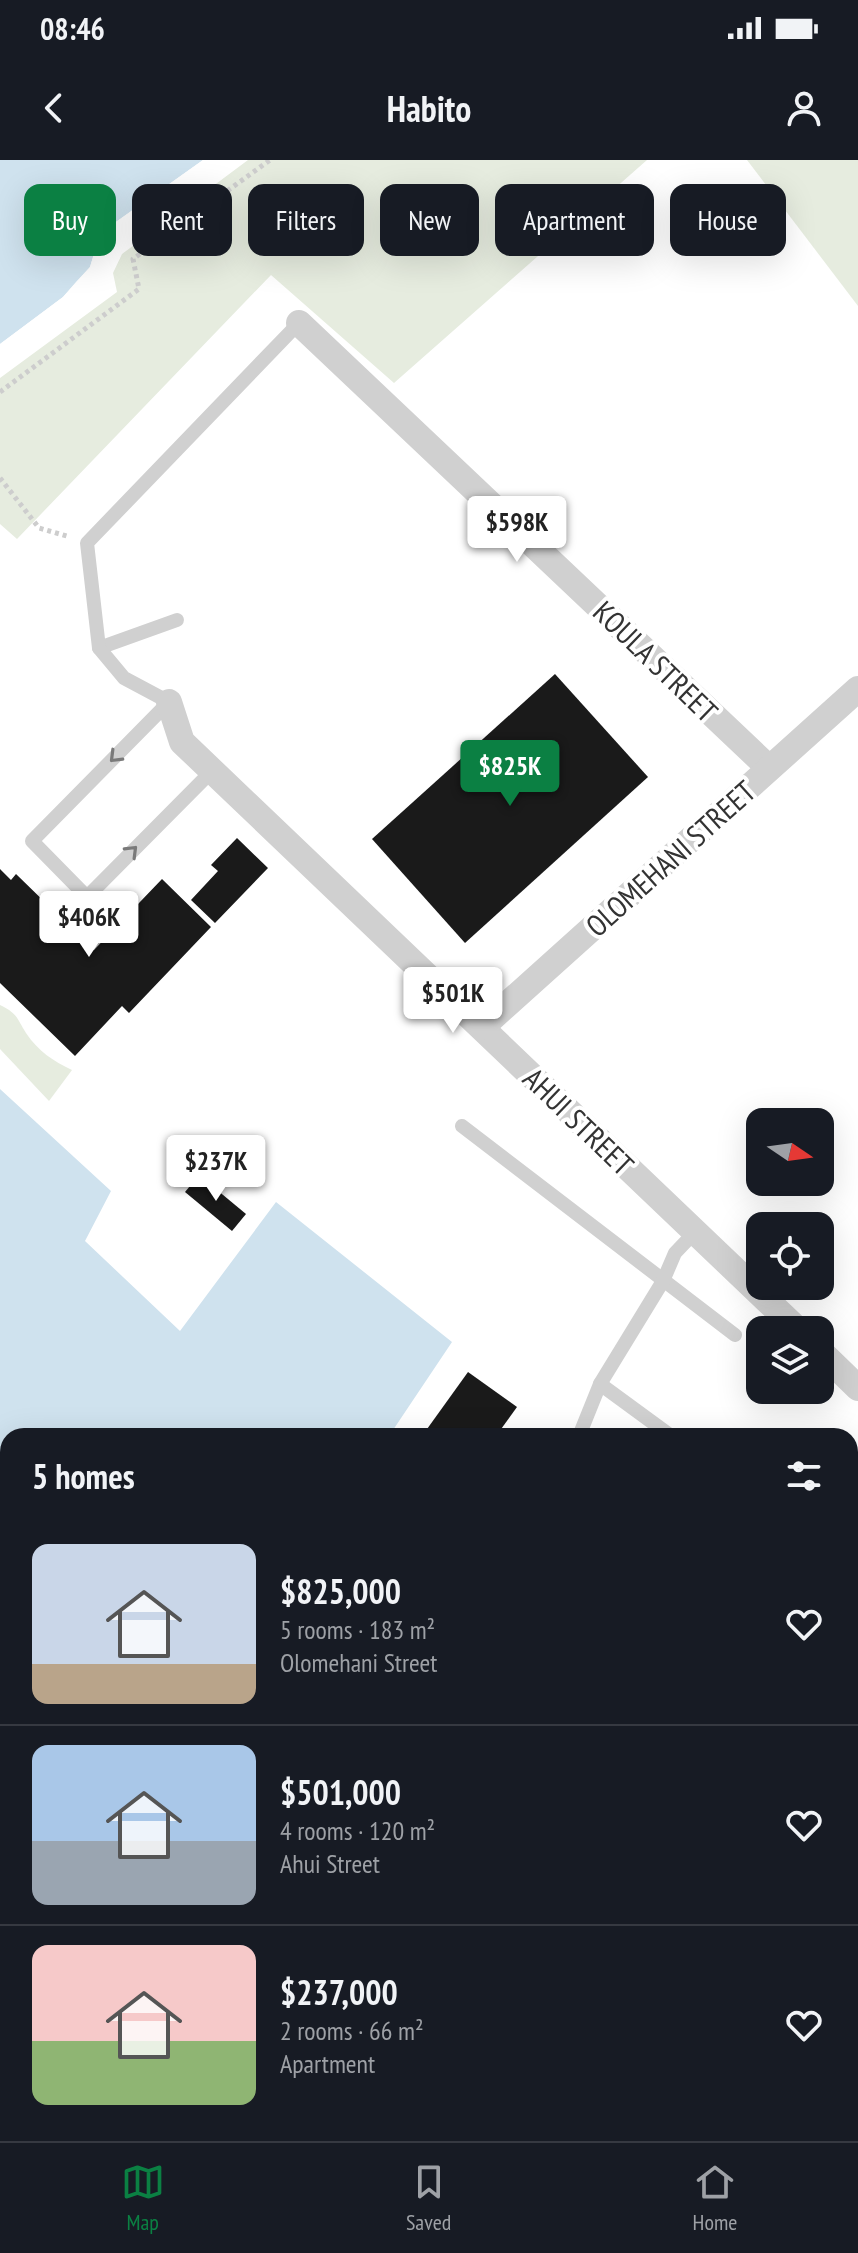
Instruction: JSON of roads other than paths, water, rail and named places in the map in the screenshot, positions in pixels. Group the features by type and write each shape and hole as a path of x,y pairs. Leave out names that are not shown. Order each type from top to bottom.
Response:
{"street":[{"name":"KOULA STREET","path":"299,323 769,768"},
{"name":"OLOMEHANI STREET","path":"482,1027 857,691"},
{"name":"AHUI STREET","path":"169,702 182,742 783,1316"},
{"path":"834,1365 858,1388"}],"lane":[{"path":"212,771 87,897 32,841 169,702 124,678 99,648 87,543 299,323"},
{"path":"99,648 177,620"},
{"path":"462,1126 735,1335"},
{"path":"582,1428 600,1384 663,1281 675,1253 695,1232"},
{"path":"600,1384 660,1428"}],"water":[{"path":"0,160 203,160 169,184 132,184 132,211 116,222 116,184 24,184 24,256 93,256 90,267 63,297 0,344"},
{"path":"0,1089 111,1191 85,1241 180,1331 276,1202 452,1342 394,1428 0,1428"}]}
